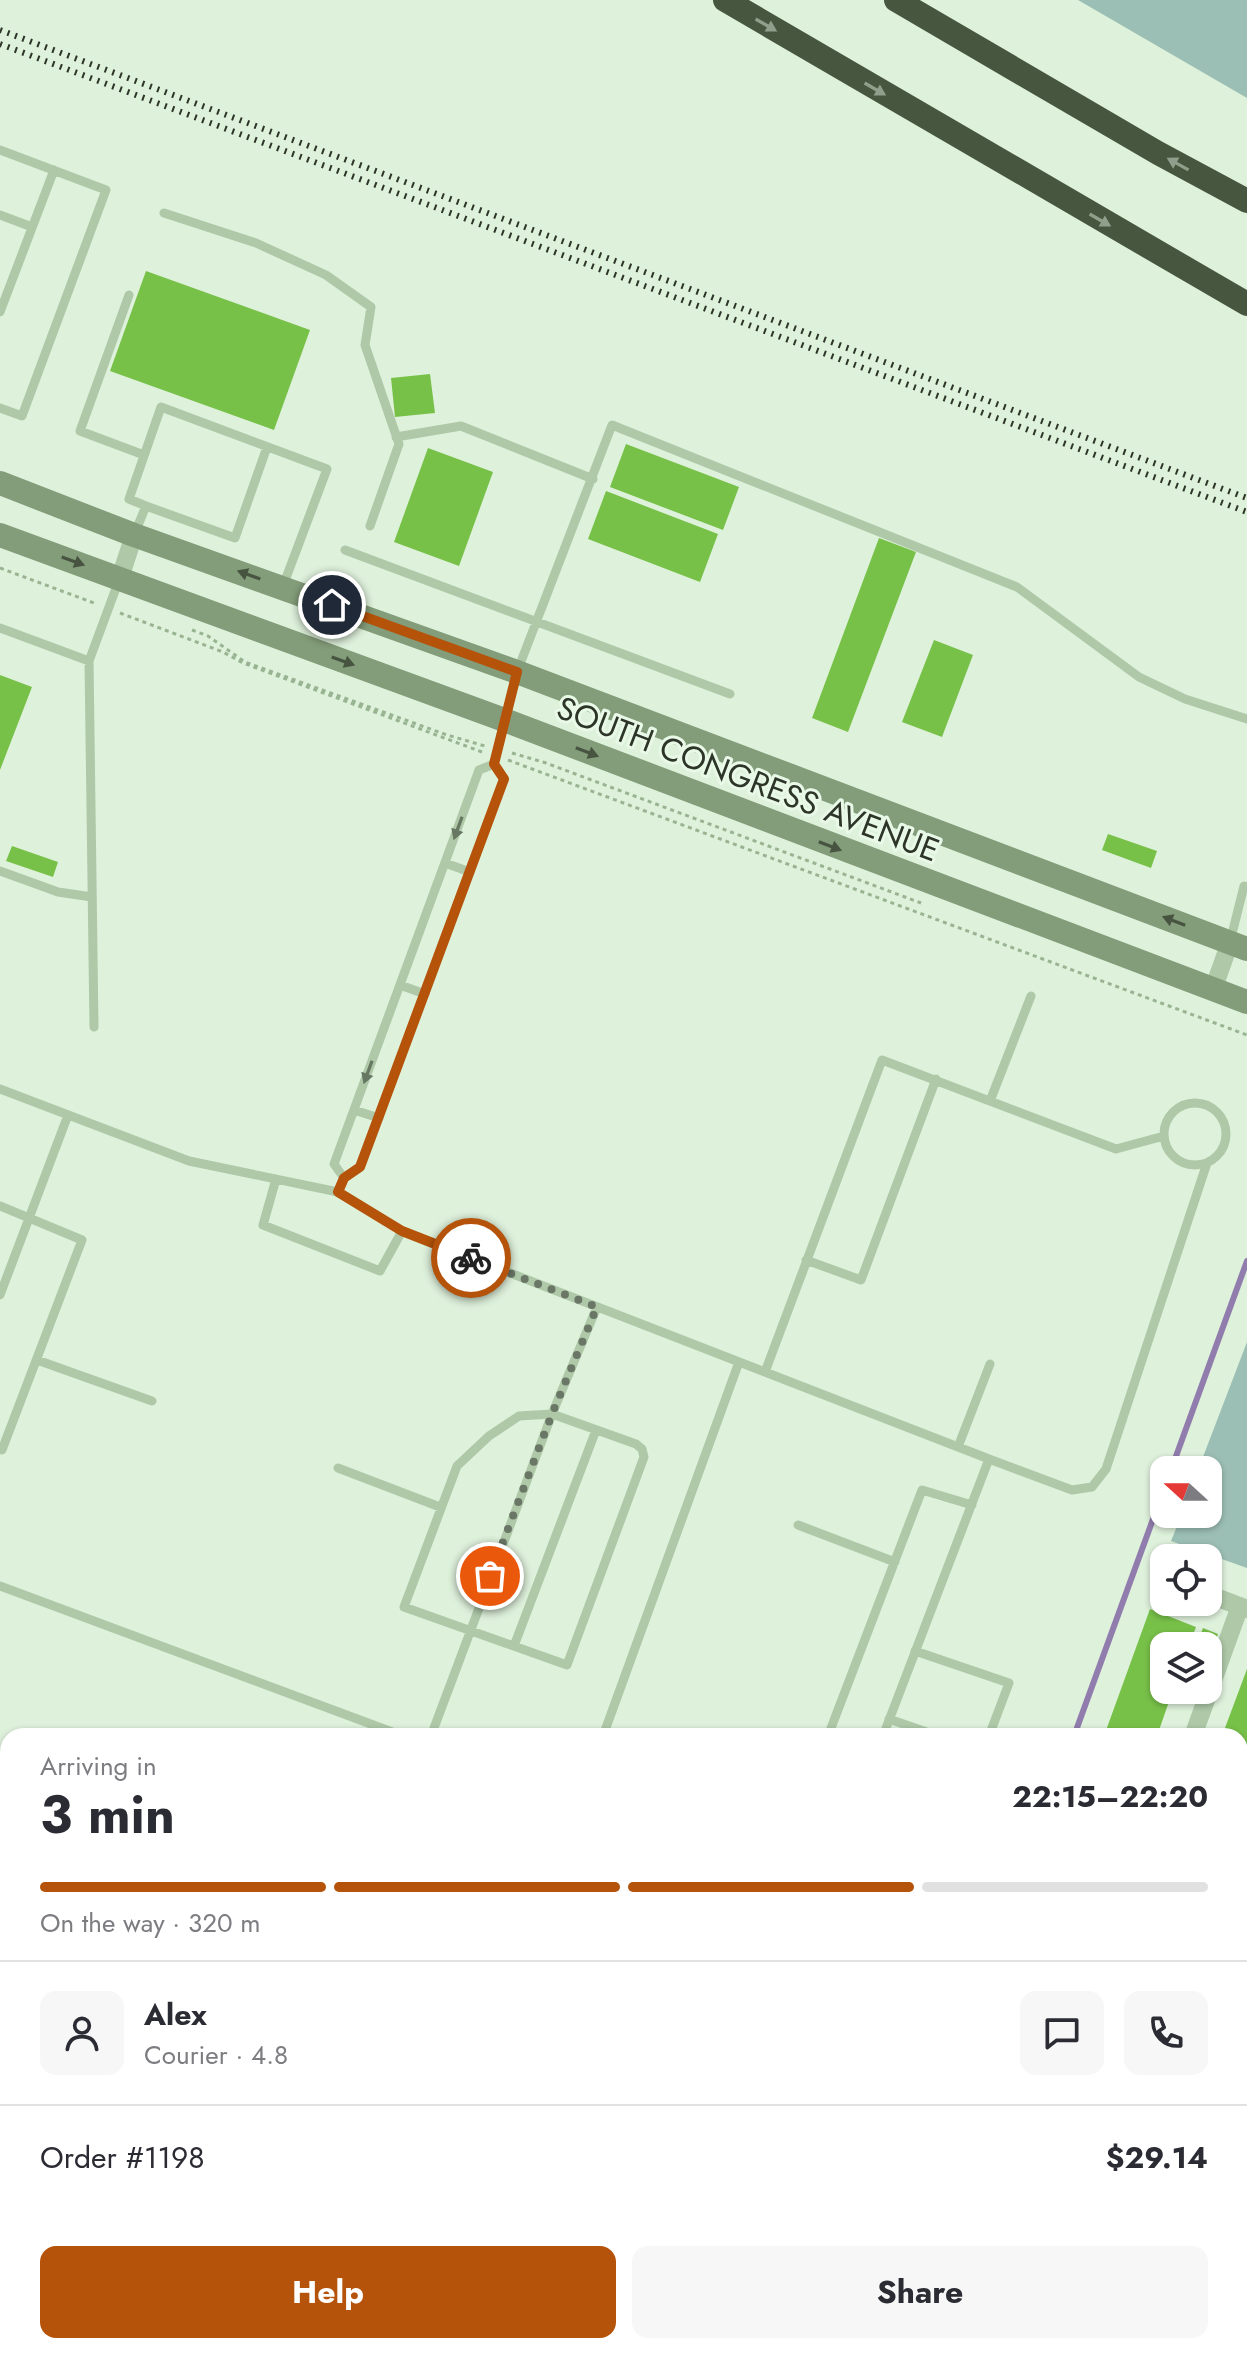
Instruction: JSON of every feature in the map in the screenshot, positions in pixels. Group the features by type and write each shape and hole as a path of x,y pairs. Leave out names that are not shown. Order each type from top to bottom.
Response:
{"highway":[{"path":"725,0 1247,304"},
{"path":"896,0 1085,111 1247,201"}],"main road":[{"name":"SOUTH CONGRESS AVENUE","path":"0,483 134,535 517,672 1238,945"},
{"name":"SOUTH CONGRESS AVENUE","path":"0,535 507,721 1247,1002"}],"street":[{"path":"120,578 134,535"},
{"path":"1213,990 1238,945"},
{"path":"1196,1728 1243,1607 1222,1599"}],"lane":[{"path":"0,150 106,190 22,416 0,408"},
{"path":"0,312 54,170"},
{"path":"164,213 256,243 312,268 371,307 365,345 399,444 370,526"},
{"path":"0,215 32,227"},
{"path":"129,295 80,431 144,455"},
{"path":"267,447 235,538 129,499 161,407 327,469 282,587"},
{"path":"344,1178 334,1164 479,770 496,756 517,672 612,425 1017,587 1139,677 1185,699 1247,719"},
{"path":"396,437 461,426 593,479"},
{"path":"134,535 146,506"},
{"path":"345,550 730,694"},
{"path":"94,1027 89,661 120,578"},
{"path":"0,628 89,661"},
{"path":"338,1192 344,1178 360,1167 504,779 496,756"},
{"path":"445,863 470,872"},
{"path":"0,871 58,892 92,897"},
{"path":"1238,945 1244,886 1247,887"},
{"path":"400,985 425,994"},
{"path":"990,1101 1031,996"},
{"path":"765,1372 882,1060 1116,1149 1164,1136"},
{"path":"806,1260 861,1280 936,1079"},
{"path":"0,1089 189,1161 338,1192 402,1231 1072,1490 1092,1487 1106,1469 1207,1163 1222,1149 1225,1139 1225,1128 1213,1110 1204,1105 1184,1105 1169,1117 1164,1136 1171,1154 1187,1165 1207,1163"},
{"path":"354,1110 379,1118"},
{"path":"0,1295 68,1115"},
{"path":"276,1179 263,1225 380,1271 402,1231"},
{"path":"0,1206 82,1240 0,1449"},
{"path":"434,1728 552,1414 597,1307"},
{"path":"37,1360 152,1401"},
{"path":"606,1728 739,1362"},
{"path":"958,1447 990,1364"},
{"path":"552,1414 596,1430 636,1444 642,1449 644,1457 567,1665 404,1607 457,1466 489,1436 519,1416 552,1414"},
{"path":"514,1646 596,1430"},
{"path":"886,1728 989,1459"},
{"path":"338,1468 440,1507"},
{"path":"831,1728 922,1490 972,1505"},
{"path":"798,1525 895,1562"},
{"path":"0,1586 382,1728"},
{"path":"915,1651 1009,1683 992,1728"},
{"path":"889,1719 915,1728"}],"path":[{"path":"0,568 457,745 531,767 1247,1035"},
{"path":"180,626 208,636 245,662 447,735 496,756 546,763 799,857"}],"shaded area":[{"path":"1078,0 1247,0 1247,98"},
{"path":"1247,1342 1247,1568 1222,1559 1222,1544 1179,1544 1171,1541 1176,1528 1222,1528 1222,1456 1203,1456"}],"building":[{"path":"146,271 310,330 274,430 110,371"},
{"path":"430,374 435,413 395,417 391,378"},
{"path":"626,444 739,487 723,530 610,487"},
{"path":"428,448 493,472 459,566 394,542"},
{"path":"606,491 718,534 700,582 588,539"},
{"path":"879,538 916,552 848,732 812,718"},
{"path":"934,640 973,655 942,737 902,722"},
{"path":"0,675 32,687 0,770"},
{"path":"1108,834 1157,851 1151,868 1102,850"},
{"path":"12,846 58,862 53,877 6,861"},
{"path":"1150,1609 1150,1616 1168,1616 1196,1627 1194,1632 1150,1632 1150,1704 1168,1704 1160,1728 1107,1728"},
{"path":"1247,1669 1247,1728 1225,1728"}],"waterway":[{"path":"1176,1456 1247,1261"},
{"path":"1077,1728 1150,1527"}],"railway":[{"path":"0,30 1247,498"},
{"path":"0,44 1247,512"}],"way so far":[{"path":"471,1258 597,1307 490,1576"}],"route":[{"path":"332,605 517,672 494,764 504,779 360,1167 344,1178 338,1192 402,1231 471,1258"}]}
